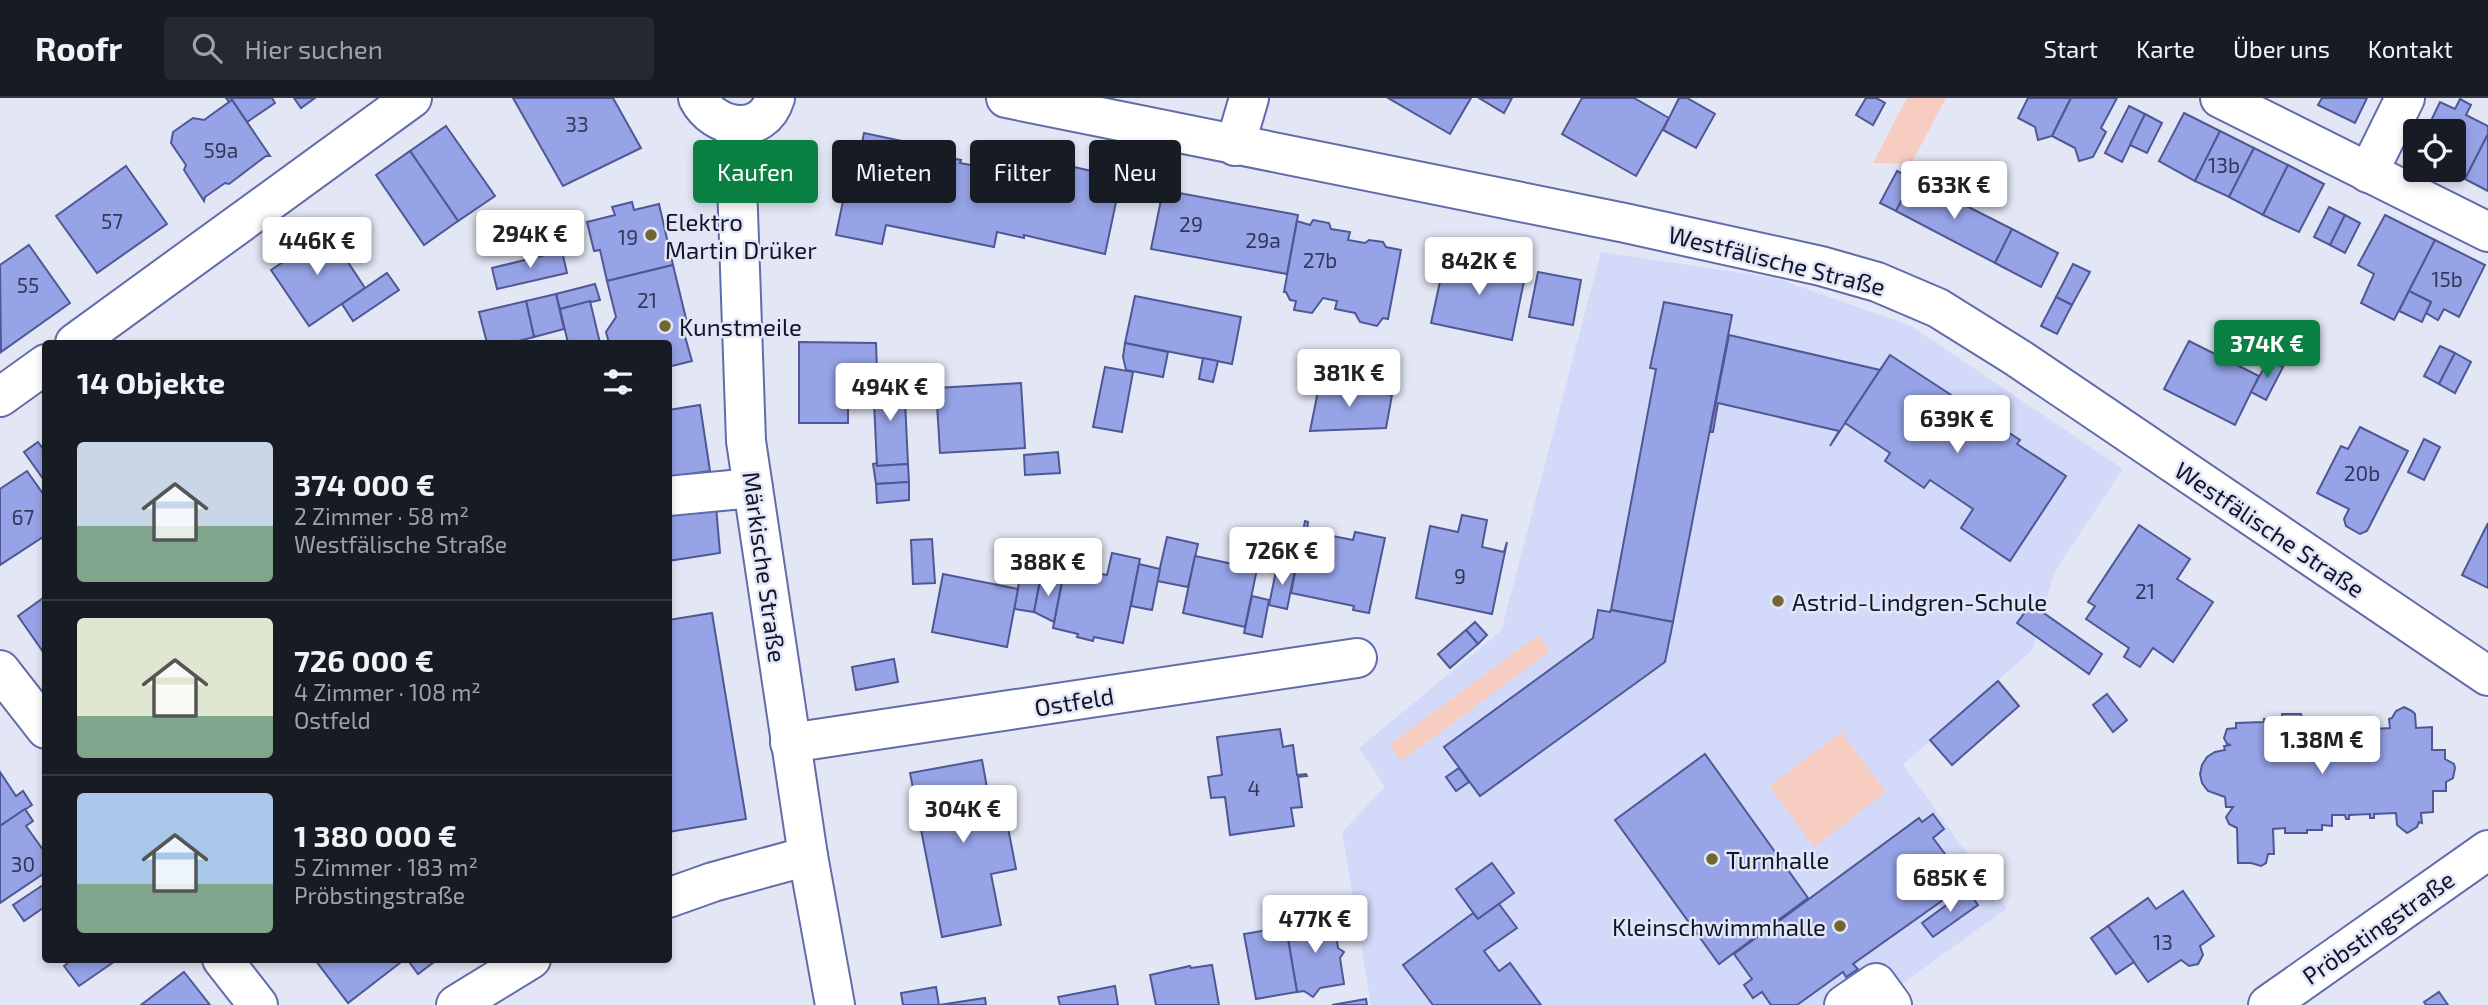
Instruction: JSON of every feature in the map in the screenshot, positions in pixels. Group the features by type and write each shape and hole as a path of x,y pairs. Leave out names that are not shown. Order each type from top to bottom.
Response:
{"street":[{"path":"79,340 412,98"},
{"path":"698,98 704,110 718,121 735,125 750,124 764,116 775,98"},
{"name":"Westfälische Straße","path":"1006,98 1127,110 1235,146 1625,223 1821,266 1877,282 1938,308 2018,358 2488,676"},
{"path":"1235,146 1249,98"},
{"path":"2220,98 2488,232"},
{"path":"2368,173 2405,98"},
{"name":"Märkische Straße","path":"735,125 746,442 790,743 835,1005"},
{"path":"0,397 42,367"},
{"path":"672,496 753,488"},
{"name":"Ostfeld","path":"790,743 1357,658"},
{"path":"0,670 42,724"},
{"name":"Pröbstingstraße","path":"2268,1005 2488,850"},
{"path":"672,897 713,882 808,856"},
{"path":"225,963 258,1005"},
{"path":"456,1005 524,963"},
{"path":"1844,1005 1876,983 1892,1005"}],"shaded area":[{"path":"1907,98 1946,98 1911,164 1873,163"},
{"name":"Astrid-Lindgren-Schule","path":"1601,252 1776,278 1911,326 2123,469 2055,571 2032,650 1903,765 2007,908 1873,1005 1371,1005 1342,832 1385,787 1359,748 1501,631"},
{"path":"1538,635 1550,651 1401,761 1389,745"},
{"path":"1841,732 1886,792 1814,847 1769,786"}],"building":[{"path":"226,98 272,98 275,103 247,122 232,100 229,102"},
{"path":"294,98 315,98 301,108"},
{"path":"513,98 613,98 641,148 563,186"},
{"path":"1388,98 1471,98 1450,134"},
{"path":"1479,98 1512,98 1504,113"},
{"path":"1582,98 1634,98 1669,118 1636,176 1562,134"},
{"path":"1679,98 1687,98 1715,114 1696,148 1663,130"},
{"path":"1866,98 1876,98 1885,103 1873,125 1856,115"},
{"path":"2028,98 2071,98 2052,136 2038,140 2035,127 2018,118"},
{"path":"2071,98 2117,98 2101,128 2106,132 2093,157 2079,161 2075,148 2052,136"},
{"path":"2322,98 2367,98 2355,123 2318,105"},
{"path":"2460,99 2471,105 2466,115 2488,126 2488,134 2466,177 2466,119 2432,119 2440,102 2455,109"},
{"path":"232,100 270,156 266,156 229,184 225,183 205,197 204,201 184,170 186,165 171,143 173,132 193,118 204,120"},
{"path":"2129,106 2145,114 2122,162 2105,153"},
{"path":"2184,113 2220,131 2195,181 2159,161"},
{"path":"2145,114 2162,123 2147,153 2130,145"},
{"path":"446,126 495,196 458,221 410,151"},
{"path":"2220,131 2254,148 2229,197 2195,181"},
{"path":"864,133 897,140 863,140"},
{"path":"2488,134 2488,191 2466,177"},
{"path":"2254,148 2288,165 2263,215 2229,197"},
{"path":"410,151 458,221 424,245 376,175"},
{"path":"956,159 961,160 960,163 970,165 970,203 1075,203 1075,167 1089,170 1089,203 1116,203 1105,254 1024,235 1024,238 997,232 994,247 886,225 882,244 836,235 843,203 956,203"},
{"path":"2288,165 2324,184 2299,232 2263,215"},
{"path":"126,166 167,224 97,273 56,216"},
{"path":"1897,171 1913,179 1896,211 1880,203"},
{"path":"1913,179 2012,229 1995,263 1896,211"},
{"path":"1181,193 1298,215 1287,274 1151,249 1160,203 1181,203"},
{"path":"632,202 634,210 659,204 673,265 607,281 600,250 594,251 587,222 615,215 612,207"},
{"path":"2329,207 2345,215 2330,245 2314,237"},
{"path":"2345,215 2360,223 2345,253 2330,245"},
{"path":"2385,215 2435,240 2394,320 2361,303 2374,274 2358,265"},
{"path":"1313,220 1329,223 1331,229 1350,232 1348,240 1383,242 1386,247 1401,250 1388,319 1383,318 1377,326 1360,322 1355,313 1335,309 1337,301 1323,298 1312,313 1294,310 1296,301 1290,300 1284,292 1297,221 1310,225"},
{"path":"2012,229 2058,253 2041,287 1995,263"},
{"path":"328,232 365,288 309,326 271,270 286,260 292,235 316,240"},
{"path":"2435,240 2485,265 2459,317 2444,309 2438,320 2426,313 2431,302 2409,291"},
{"path":"29,245 70,303 1,352 0,265"},
{"path":"562,251 567,273 497,289 492,268"},
{"path":"1446,254 1526,271 1512,340 1431,323"},
{"path":"2073,264 2090,272 2072,305 2056,297"},
{"path":"673,265 689,331 684,333 692,361 672,366 672,340 608,340 606,332 616,317 607,281"},
{"path":"1538,272 1581,280 1573,325 1529,317"},
{"path":"387,273 399,290 353,321 342,304"},
{"path":"595,284 600,300 560,309 556,294"},
{"path":"2409,291 2431,302 2422,322 2399,311"},
{"path":"556,294 564,329 534,337 526,301"},
{"path":"1135,296 1241,317 1232,364 1125,343"},
{"path":"2056,297 2072,305 2057,334 2041,326"},
{"path":"526,301 534,337 522,340 486,340 479,312"},
{"path":"590,301 599,340 567,340 560,309"},
{"path":"1664,302 1732,315 1673,622 1611,610 1656,369 1650,368"},
{"path":"1729,335 1880,370 1830,446 1839,431 1718,403 1713,432 1710,432"},
{"path":"2189,341 2259,376 2235,425 2164,389"},
{"path":"799,342 876,343 877,371 848,371 848,423 799,423"},
{"path":"1125,343 1168,352 1163,377 1126,370 1123,357"},
{"path":"2440,346 2455,353 2439,384 2424,376"},
{"path":"2455,353 2471,362 2455,393 2439,384"},
{"path":"1890,355 2020,440 2017,444 2066,476 2010,561 1961,528 1973,509 1930,480 1924,488 1885,461 1890,453 1845,423"},
{"path":"1203,358 1218,361 1213,382 1199,379"},
{"path":"2268,360 2283,367 2266,400 2251,392"},
{"path":"1105,367 1133,372 1122,432 1093,427"},
{"path":"904,380 908,464 877,466 873,381"},
{"path":"1320,381 1392,395 1386,428 1310,431"},
{"path":"1021,383 1025,448 940,453 936,388"},
{"path":"700,405 710,471 672,476 672,409"},
{"path":"2360,427 2408,451 2367,531 2360,534 2346,526 2344,519 2349,509 2317,493 2341,446 2348,449"},
{"path":"2424,439 2440,447 2424,480 2408,472"},
{"path":"38,442 42,448 42,477 24,452"},
{"path":"1058,452 1060,473 1025,475 1024,455"},
{"path":"877,463 877,466 908,464 909,482 876,484 873,464"},
{"path":"27,471 42,492 42,538 0,565 0,489"},
{"path":"909,482 909,500 877,503 876,484"},
{"path":"716,506 720,553 672,560 672,512"},
{"path":"1462,515 1487,520 1482,547 1504,552 1507,542 1492,614 1416,598 1430,526 1458,532"},
{"path":"1305,521 1308,522 1307,531 1353,540 1355,532 1385,538 1369,613 1353,610 1354,606 1291,593"},
{"path":"2488,523 2488,588 2462,575"},
{"path":"2139,525 2190,559 2177,579 2213,602 2173,662 2153,648 2140,667 2124,657 2129,648 2086,619 2095,606 2088,602"},
{"path":"1167,537 1198,544 1188,587 1157,581"},
{"path":"932,539 935,583 913,584 911,540"},
{"path":"1112,553 1140,559 1123,643 1094,637 1093,641 1053,628 1065,567 1107,575"},
{"path":"1195,556 1257,569 1245,627 1183,613"},
{"path":"1139,564 1160,569 1152,610 1131,606"},
{"path":"1277,566 1295,570 1287,609 1269,605"},
{"path":"1021,572 1041,576 1034,612 1014,609"},
{"path":"943,574 1018,589 1007,647 932,632"},
{"path":"1041,576 1062,581 1054,622 1034,612"},
{"path":"1252,596 1269,600 1262,637 1244,633"},
{"path":"42,599 42,650 18,616"},
{"path":"2031,604 2102,654 2089,674 2017,623"},
{"path":"1598,610 1673,622 1665,662 1480,796 1444,747 1593,638"},
{"path":"712,613 746,819 672,831 672,619"},
{"path":"1475,622 1487,635 1478,644 1466,630"},
{"path":"1466,630 1478,644 1450,668 1438,654"},
{"path":"894,659 898,682 856,690 852,667"},
{"path":"1998,681 2019,706 1952,765 1930,740"},
{"path":"2107,694 2127,720 2113,732 2093,705"},
{"path":"2404,707 2415,714 2416,728 2432,727 2432,750 2445,750 2445,759 2454,764 2455,768 2453,778 2446,782 2446,791 2433,791 2433,812 2421,813 2422,823 2419,822 2417,827 2407,833 2397,825 2396,813 2374,814 2374,818 2370,818 2370,814 2349,815 2349,819 2346,819 2345,815 2332,815 2332,826 2322,825 2322,830 2285,833 2285,828 2273,829 2274,854 2268,854 2266,863 2261,866 2238,863 2237,828 2229,824 2226,817 2233,807 2226,807 2225,797 2208,791 2200,774 2207,757 2225,750 2224,746 2231,745 2227,744 2224,738 2227,729 2236,728 2236,723 2282,719 2282,714 2301,714 2302,718 2319,717 2319,721 2329,720 2329,730 2341,730 2341,726 2345,726 2345,730 2369,729 2369,725 2372,725 2373,729 2390,728 2389,719"},
{"path":"1280,729 1283,747 1293,745 1297,775 1307,776 1298,777 1302,807 1291,808 1294,826 1230,835 1225,797 1211,798 1208,777 1222,775 1217,737"},
{"name":"Turnhalle","path":"1705,754 1808,898 1719,964 1615,820"},
{"path":"982,760 990,804 1003,802 1016,869 991,874 1001,925 942,937 910,773"},
{"path":"1459,768 1469,782 1456,791 1446,777"},
{"path":"0,772 16,796 23,791 32,805 0,826"},
{"path":"25,809 33,821 26,826 42,848 42,875 0,903 0,826"},
{"name":"Kleinschwimmhalle","path":"1933,814 1944,829 1933,838 1967,883 1853,964 1858,969 1846,977 1843,972 1797,1005 1771,1005 1762,992 1753,998 1744,985 1752,979 1734,954 1919,818 1922,822"},
{"path":"1492,863 1514,893 1478,919 1456,889"},
{"path":"42,886 42,909 24,921 13,905"},
{"path":"1967,890 1978,905 1933,937 1922,923"},
{"path":"2183,891 2214,936 2200,946 2203,955 2198,964 2189,966 2181,960 2148,982 2108,926 2148,898 2156,909"},
{"path":"1499,904 1517,928 1484,951 1499,971 1510,963 1541,1005 1433,1005 1403,965 1473,913 1478,919"},
{"path":"1326,915 1334,920 1338,948 1344,952 1340,958 1344,984 1320,988 1313,997 1304,991 1297,992 1286,927 1303,924 1309,917"},
{"path":"2108,926 2134,962 2116,974 2091,938"},
{"path":"1286,927 1297,992 1256,999 1244,934"},
{"path":"112,963 79,986 64,966"},
{"path":"318,963 400,963 348,1003"},
{"path":"410,963 433,963 418,974"},
{"path":"1212,965 1219,1005 1156,1005 1150,975 1190,966"},
{"path":"184,972 210,1005 141,1005"},
{"path":"1115,986 1118,1005 1060,1005 1058,997"},
{"path":"936,987 939,1005 903,1005 901,993"},
{"path":"2439,992 2448,1005 2426,1005 2424,1002"},
{"path":"985,998 986,1005 939,1005"},
{"path":"1366,999 1367,1005 1332,1005"}],"place":[{"name":"Elektro Martin Drüker","path":"651,235"},
{"name":"Kunstmeile","path":"665,326"},
{"name":"Astrid-Lindgren-Schule","path":"1778,601"},
{"name":"Turnhalle","path":"1712,859"},
{"name":"Kleinschwimmhalle","path":"1840,926"}]}
